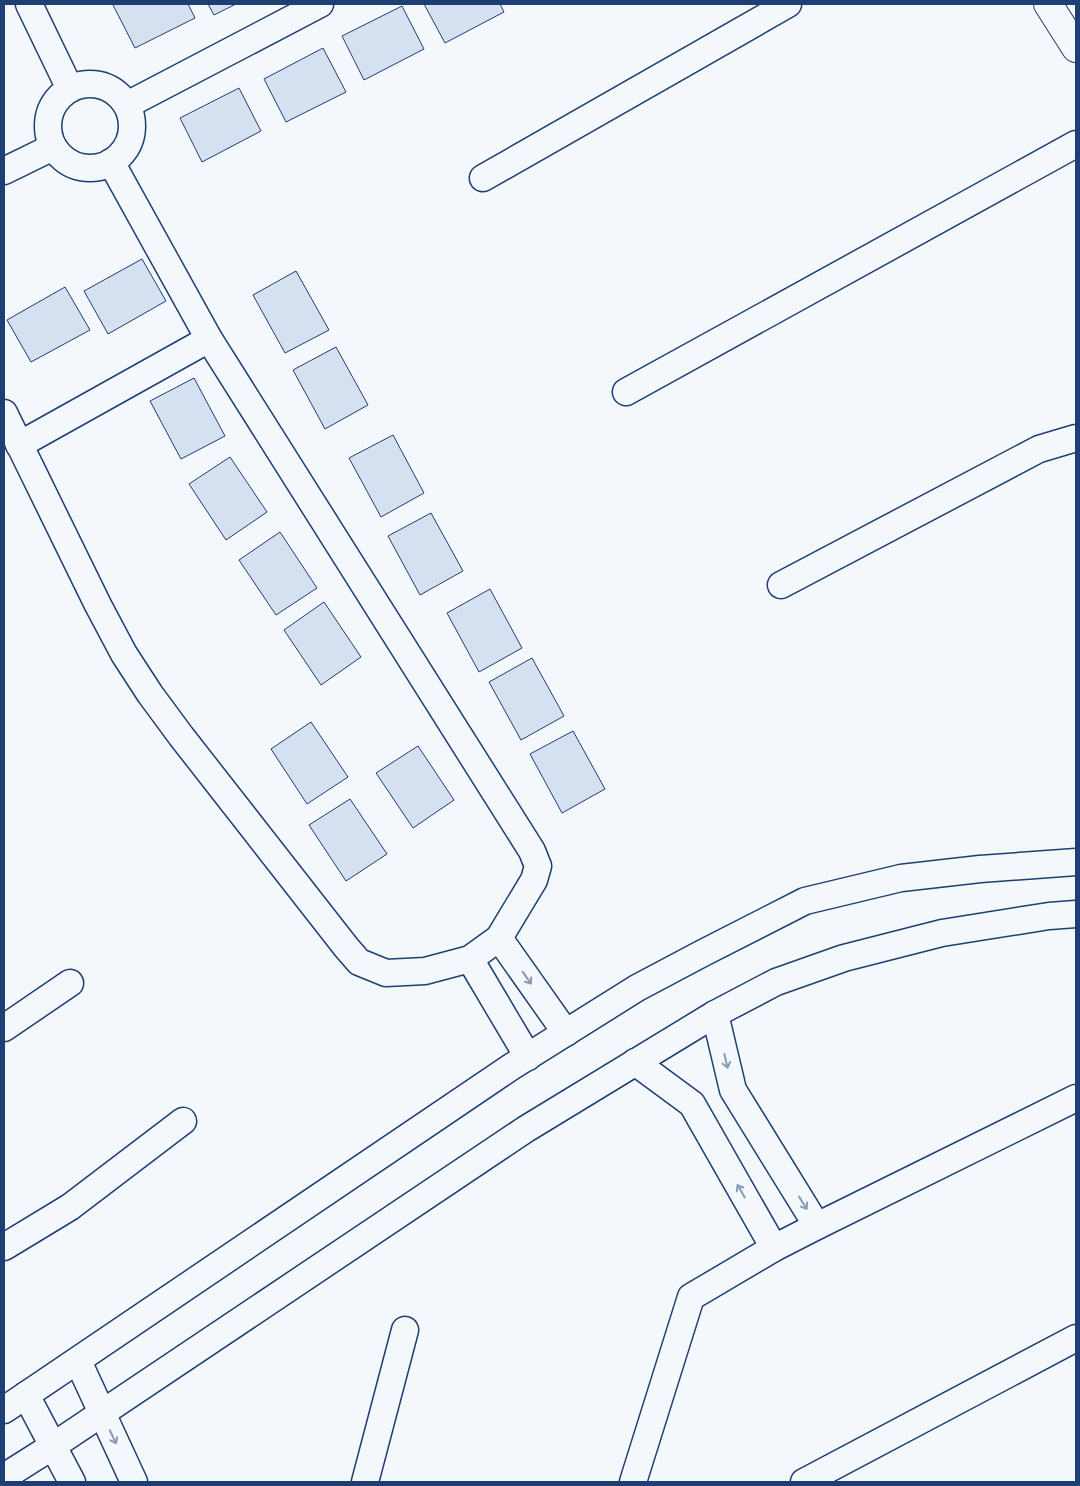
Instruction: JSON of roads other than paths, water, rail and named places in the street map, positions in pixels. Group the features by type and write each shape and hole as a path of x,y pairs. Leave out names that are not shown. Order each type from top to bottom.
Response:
{"street":[{"path":"29,4 70,89"},
{"path":"127,105 320,4"},
{"path":"483,178 788,4"},
{"path":"1048,4 1076,48"},
{"path":"95,84 108,88 127,105 131,117 132,130 128,143 121,154 111,162 99,167 86,168 62,158 53,147 48,135 48,122 52,108 59,97 70,89 82,85 95,84"},
{"path":"626,392 1076,144"},
{"path":"4,170 53,147"},
{"path":"4,413 124,654 181,736 359,962 386,973 425,971 470,959 499,938 534,880 538,866 532,851 209,339 111,162"},
{"path":"20,445 209,339"},
{"path":"781,585 1039,449 1076,438"},
{"path":"4,1410 528,1057 637,988 805,901 901,878 980,868 1076,862"},
{"path":"4,1477 526,1129 715,1014 776,982 844,958 942,933 1050,916 1076,914"},
{"path":"499,938 566,1033"},
{"path":"470,959 528,1057"},
{"path":"4,1028 70,983"},
{"path":"715,1014 733,1090 817,1226"},
{"path":"635,1062 692,1104 774,1248"},
{"path":"633,1482 691,1297 774,1248 1076,1098"},
{"path":"4,1247 70,1207 183,1121"},
{"path":"365,1482 405,1330"},
{"path":"804,1482 1076,1338"},
{"path":"78,1361 134,1482"},
{"path":"26,1395 72,1482"}]}
